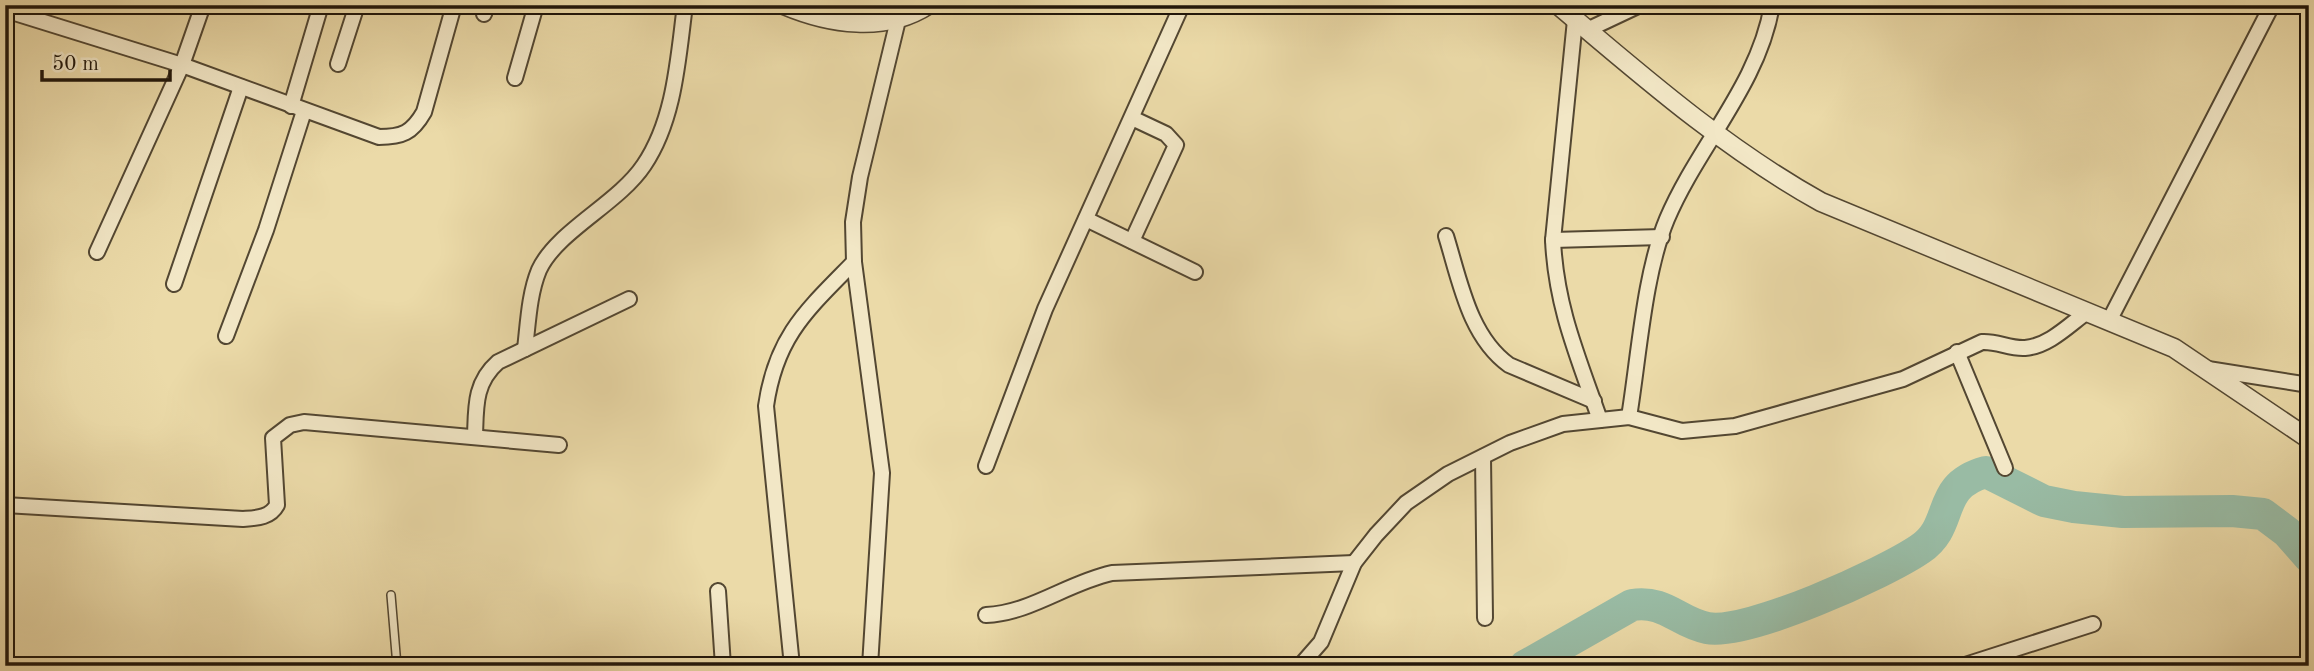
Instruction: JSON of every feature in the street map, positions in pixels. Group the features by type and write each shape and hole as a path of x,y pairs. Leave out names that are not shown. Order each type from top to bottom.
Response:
{"street":[{"path":"97,252 182,65 202,5"},
{"path":"226,337 266,230 298,108 321,5"},
{"path":"338,64 357,5"},
{"path":"5,10 182,65 379,137 400,137 415,128 429,99 454,5"},
{"path":"515,78 536,5"},
{"path":"525,349 534,283 540,268 564,240 620,194 645,165 658,139 674,85 685,5"},
{"path":"784,5 814,16 870,24 898,20 928,5"},
{"path":"986,466 1045,309 1182,5"},
{"path":"1558,5 1715,135 1782,180 1821,202 2174,348 2309,439"},
{"path":"1581,25 1640,5"},
{"path":"1629,417 1650,287 1667,218 1766,40 1772,5"},
{"path":"2109,321 2272,5"},
{"path":"870,666 883,473 854,262 853,222 860,177 898,20"},
{"path":"1581,25 1553,240 1560,308 1600,420"},
{"path":"174,284 241,87"},
{"path":"1132,118 1166,134 1176,145 1132,241"},
{"path":"1086,219 1195,272"},
{"path":"1446,236 1478,329 1497,356 1509,365 1594,401"},
{"path":"1553,240 1662,237"},
{"path":"792,666 766,406 771,372 782,346 797,323 854,262"},
{"path":"475,437 476,398 486,373 498,362 629,299"},
{"path":"1300,666 1321,642 1353,563 1406,503 1448,474 1531,434 1563,425 1629,417 1682,431 1735,426 1903,379 1982,342 1996,341 2025,348 2037,345 2053,337 2087,312"},
{"path":"1957,352 2005,468"},
{"path":"2207,369 2309,385"},
{"path":"5,505 254,518 270,514 277,505 273,438 290,425 304,422 559,445"},
{"path":"1483,457 1485,618"},
{"path":"986,615 1010,614 1088,578 1112,573 1353,563"},
{"path":"718,592 723,666"},
{"path":"1962,666 2093,624"}],"lane":[{"path":"391,594 397,666"}],"waterway":[{"path":"1525,666 1632,605 1644,604 1663,608 1707,628 1726,628 1783,613 1848,587 1920,549 1938,529 1952,496 1959,487 1970,478 1986,472 2044,501 2074,507 2123,512 2232,511 2263,514 2287,532 2309,557"}]}
